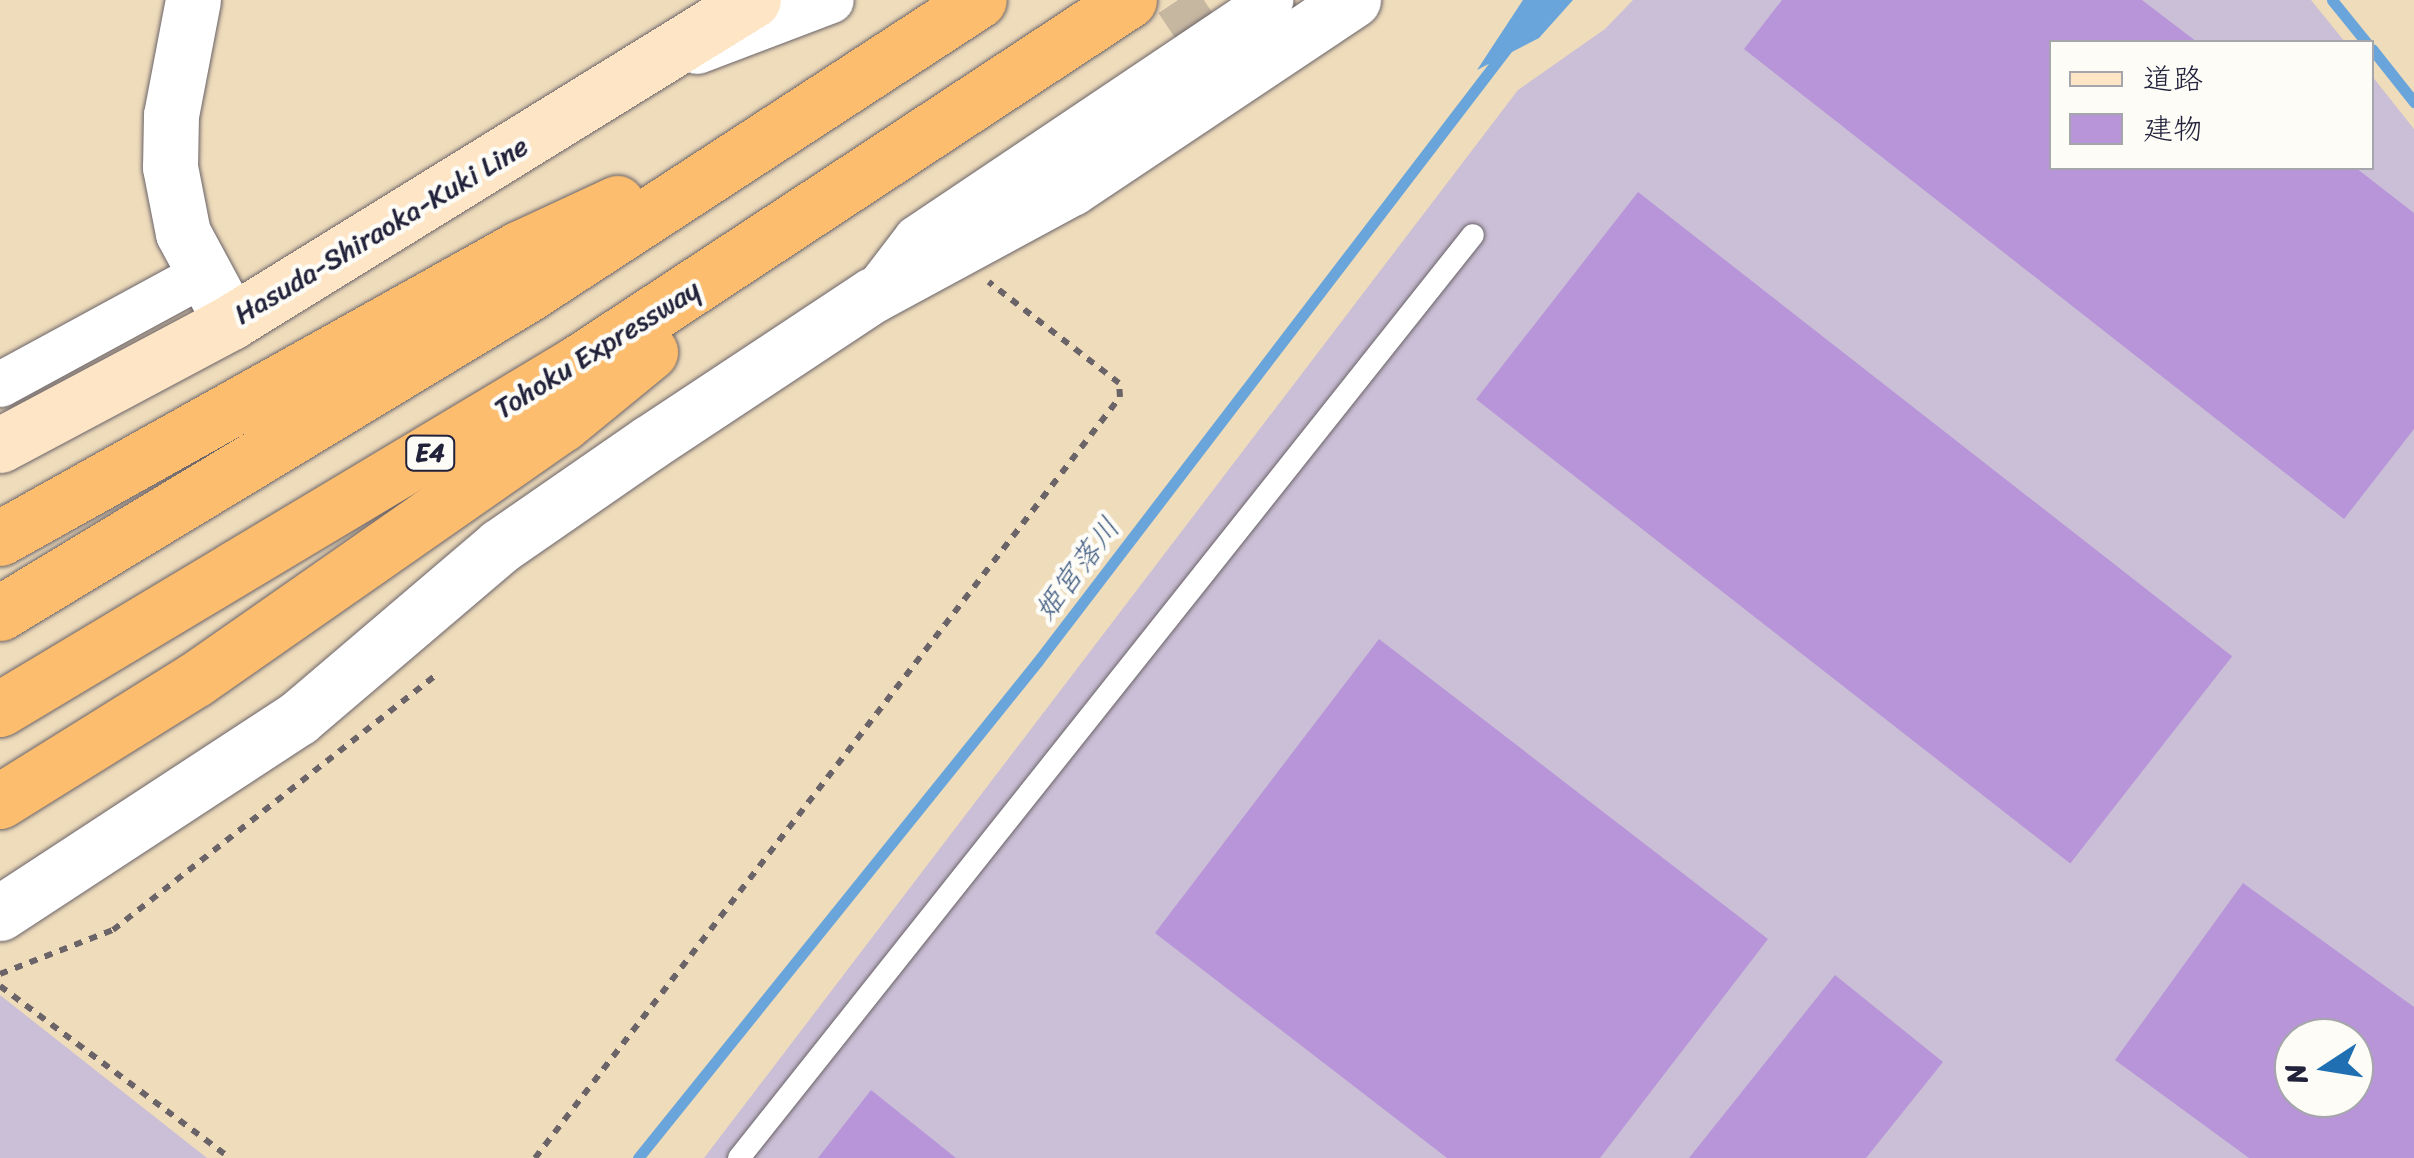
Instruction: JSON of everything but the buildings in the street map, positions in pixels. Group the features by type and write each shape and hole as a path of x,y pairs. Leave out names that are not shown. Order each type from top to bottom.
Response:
{"highway":[{"path":"0,613 494,315 979,0"},
{"name":"Tohoku Expressway","path":"0,709 576,364 853,186 1129,0"},
{"path":"0,538 520,248 808,114"},
{"path":"0,801 196,679 562,424 853,186"}],"main road":[{"name":"Hasuda-Shiraoka-Kuki Line","path":"0,445 231,322 656,64 753,0"}],"street":[{"path":"193,0 171,115 170,167 183,233 201,276 231,322"},
{"path":"656,64 830,0"},
{"path":"873,295 916,238 1270,0"},
{"path":"0,913 298,718 500,546 873,295 1086,178 1353,0"},
{"path":"0,384 201,276"}],"lane":[{"path":"739,1158 1473,235"}],"path":[{"path":"535,1158 1120,397 1119,384 978,273 958,250"},
{"path":"0,974 113,930 437,674"},
{"path":"0,986 230,1158"}],"shaded area":[{"path":"1633,0 2311,0 2343,40 2049,40 2049,170 2374,170 2374,79 2414,129 2414,1149 2407,1158 704,1158 1518,90 1605,29"},
{"path":"0,995 207,1158 0,1158"}],"water":[{"path":"1523,0 1573,0 1539,38 1477,70"}],"waterway":[{"path":"2332,0 2364,40"},
{"name":"姫宮落川","path":"638,1158 1038,661 1508,47"},
{"path":"2374,52 2414,102"}],"tunnel":[{"path":"1177,0 1206,43"}]}
